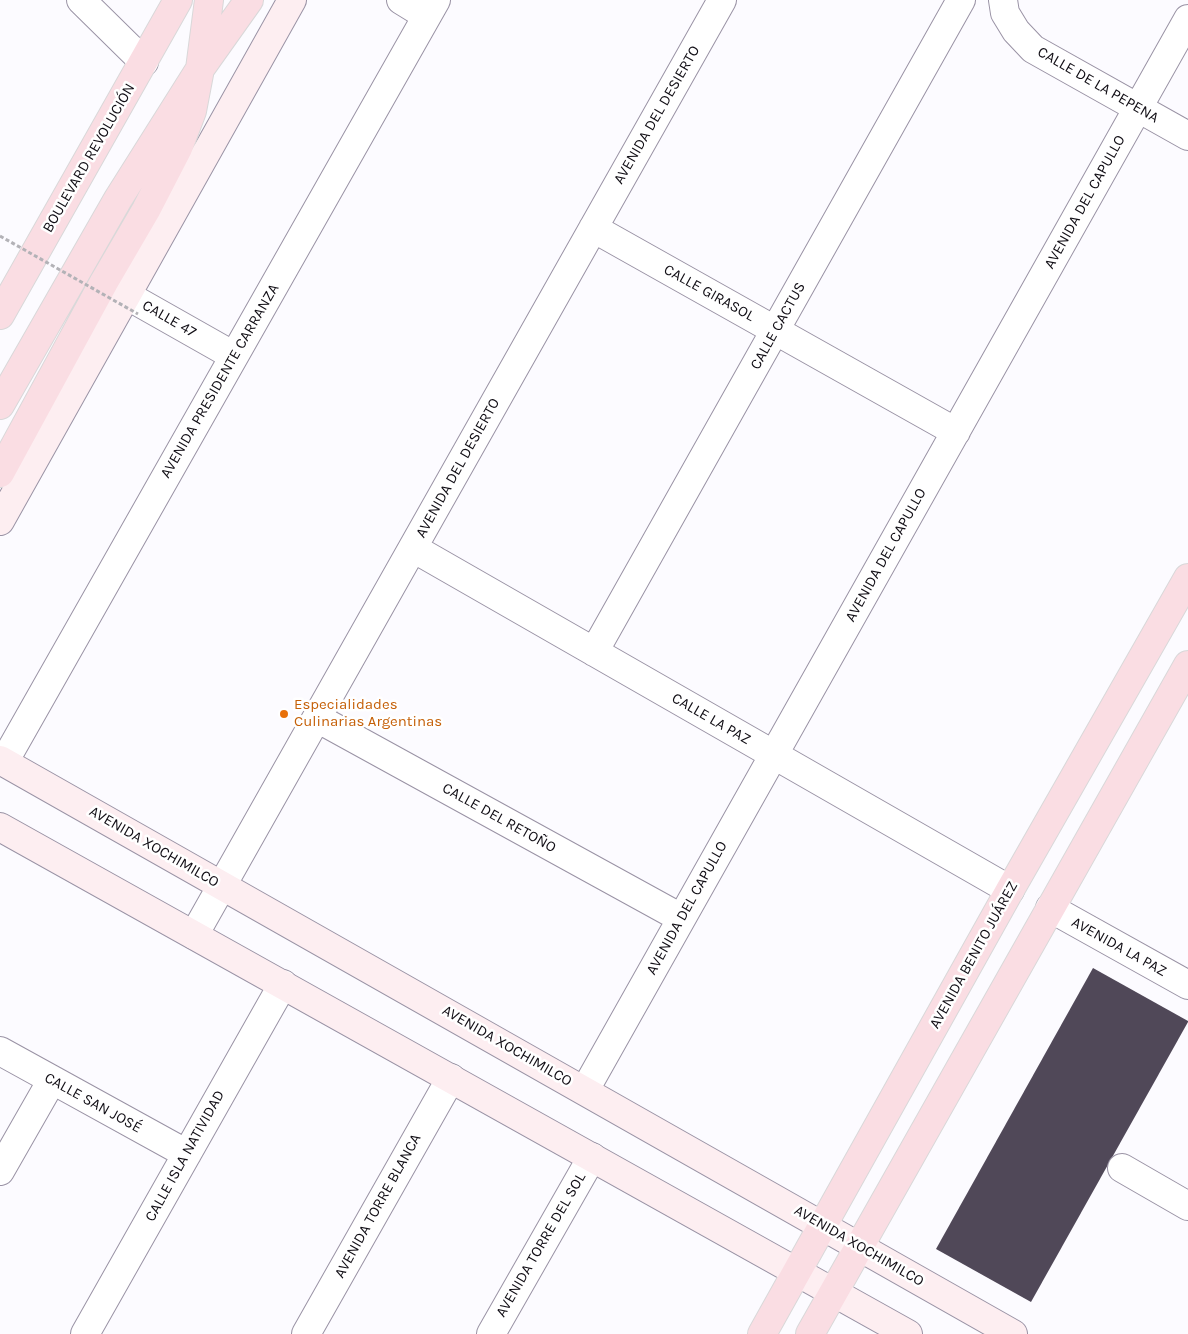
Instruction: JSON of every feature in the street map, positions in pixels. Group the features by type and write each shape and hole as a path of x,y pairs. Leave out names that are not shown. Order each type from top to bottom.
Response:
{"main road":[{"name":"BOULEVARD REVOLUCIÓN","path":"0,315 178,0"},
{"path":"0,473 123,297 146,210 178,148 192,111 200,69 209,0"},
{"path":"0,405 113,207 200,69 249,0"},
{"path":"0,521 123,297 292,0"},
{"name":"AVENIDA BENITO JUÁREZ","path":"762,1334 1010,890 1188,578"},
{"path":"810,1334 1188,665"},
{"name":"AVENIDA XOCHIMILCO","path":"2,761 1013,1334"},
{"path":"0,827 908,1334"}],"street":[{"path":"81,0 144,62"},
{"path":"401,0 431,8"},
{"name":"AVENIDA DEL DESIERTO","path":"194,935 722,0"},
{"name":"CALLE CACTUS","path":"594,652 961,0"},
{"name":"CALLE DE LA PEPENA","path":"1002,0 1005,13 1016,31 1034,49 1188,136"},
{"name":"AVENIDA PRESIDENTE CARRANZA","path":"2,761 431,8"},
{"name":"AVENIDA DEL CAPULLO","path":"584,1090 1188,20"},
{"name":"CALLE GIRASOL","path":"593,228 956,432"},
{"name":"CALLE 47","path":"123,297 234,356"},
{"name":"CALLE LA PAZ","path":"413,548 1010,890"},
{"name":"CALLE DEL RETOÑO","path":"317,718 681,918"},
{"name":"AVENIDA LA PAZ","path":"1050,908 1188,985"},
{"name":"CALLE ISLA NATIVIDAD","path":"86,1331 283,984"},
{"name":"CALLE SAN JOSÉ","path":"0,1051 187,1154"},
{"name":"AVENIDA TORRE BLANCA","path":"306,1334 450,1078"},
{"path":"0,1171 52,1080"},
{"name":"AVENIDA TORRE DEL SOL","path":"497,1332 592,1157"},
{"path":"1122,1168 1188,1206"}],"path":[{"path":"0,236 123,297"}],"building":[{"path":"1093,968 1188,1022 1031,1302 936,1249"}],"place":[{"name":"Especialidades Culinarias Argentinas","path":"284,714"}]}
